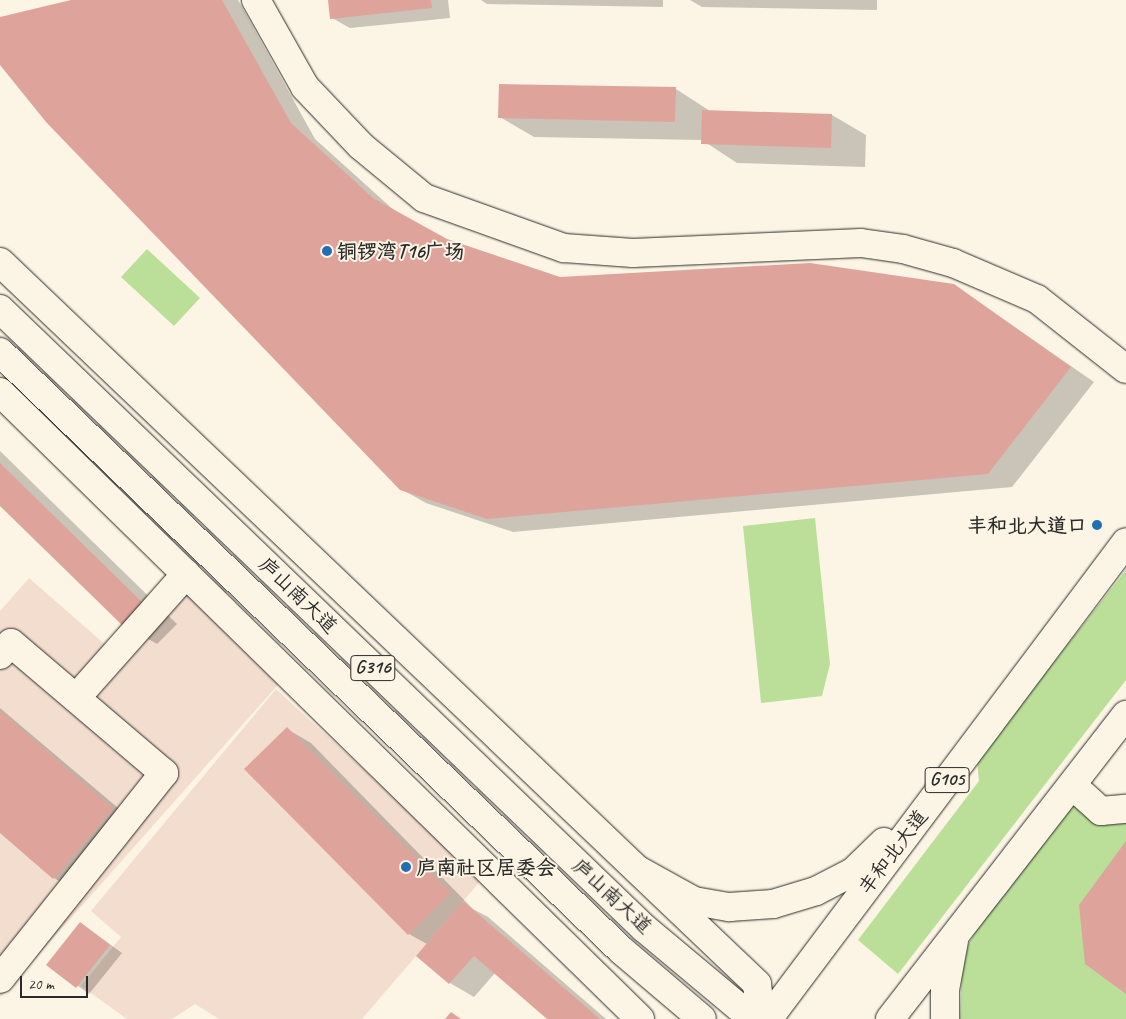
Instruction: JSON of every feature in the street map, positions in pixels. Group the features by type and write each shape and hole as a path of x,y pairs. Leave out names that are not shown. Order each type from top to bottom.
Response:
{"main road":[{"path":"256,0 305,88 361,146 424,198 564,248 633,253 861,243 903,249 953,263 1037,299 1126,369"},
{"path":"0,262 757,984 761,1019"},
{"name":"庐山南大道","path":"0,309 644,928 753,1019"},
{"name":"庐山南大道","path":"0,352 614,943 702,1019"},
{"path":"0,392 640,1019"},
{"name":"丰和北大道","path":"768,1019 1126,542"},
{"path":"76,698 186,574"},
{"path":"0,655 11,643 164,773 0,979"},
{"path":"890,1019 1126,715"},
{"path":"638,870 694,901 729,907 773,904 816,891 852,872 944,784"},
{"path":"1072,785 1101,811 1126,809"},
{"path":"944,1019 944,990 956,934"}],"shaded area":[{"path":"29,578 124,661 186,592 284,678 0,998 0,611"},
{"path":"276,689 483,878 362,1019 219,1019 195,1004 172,1019 127,1019 81,986 121,937 91,911"}],"green space":[{"path":"147,249 200,298 174,326 121,277"},
{"path":"815,518 830,664 822,696 761,703 743,526"},
{"path":"1126,570 1126,680 898,974 858,940 979,781 977,760"},
{"path":"1073,803 1126,819 1126,1019 960,1019 962,967 968,945 982,919"}],"building":[{"name":"铜锣湾T16广场","path":"71,0 222,0 291,123 373,198 447,239 560,277 810,263 954,284 1071,367 988,474 487,519 400,490 46,122 0,65 0,17"},
{"path":"328,0 431,0 432,8 330,19"},
{"path":"499,84 676,87 675,122 498,118"},
{"path":"702,110 832,114 831,148 701,144"},
{"path":"0,463 143,603 122,625 0,506"},
{"path":"0,711 113,809 53,879 0,833"},
{"path":"287,727 451,893 408,935 244,769"},
{"path":"1126,841 1126,994 1085,964 1079,905"},
{"path":"463,901 600,1019 547,1019 474,956 449,984 416,956"},
{"path":"80,922 110,945 76,988 46,965"},
{"path":"451,1012 461,1019 445,1019"}],"place":[{"name":"铜锣湾T16广场","path":"327,251"},
{"name":"丰和北大道口","path":"1097,525"},
{"name":"庐南社区居委会","path":"406,867"}]}
